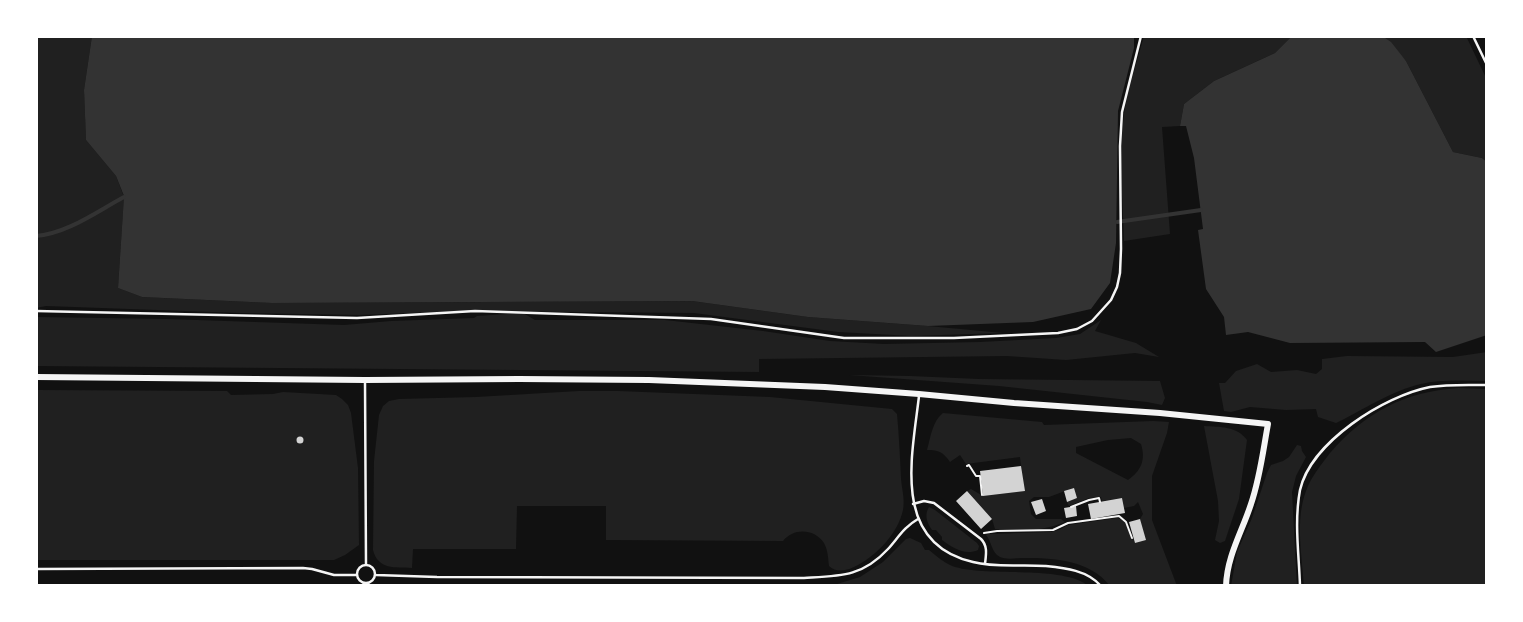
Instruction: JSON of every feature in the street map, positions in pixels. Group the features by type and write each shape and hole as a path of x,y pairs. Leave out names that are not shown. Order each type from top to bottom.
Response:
{"street":[{"path":"36,377 649,380 919,394 1014,403 1160,413 1268,424 1255,489 1230,559 1226,586"}],"lane":[{"path":"36,311 357,318 475,311 691,318 844,338 954,338 1058,333 1076,329 1092,321 1111,300 1120,273 1120,146 1122,112 1141,36"},
{"path":"1473,36 1487,65"},
{"path":"365,380 366,565"},
{"path":"1300,586 1297,520 1301,489 1310,468 1328,445 1347,427 1366,414 1406,394 1443,385 1487,385"},
{"path":"919,394 911,466 913,504 918,519 929,537 944,550 963,560 985,564 1038,566 1071,570 1090,576 1101,586"},
{"path":"913,504 924,501 934,502 985,542 985,564"},
{"path":"376,575 446,578 804,578 849,575 874,562 888,549 906,526 918,519"},
{"path":"366,565 372,567 376,575"},
{"path":"357,575 359,570 366,565"},
{"path":"36,569 303,568 319,570 334,575 357,575"},
{"path":"357,575 359,580 366,585 373,581 376,575"}],"path":[{"path":"967,466 969,465 976,476 980,476 982,495"},
{"path":"1071,507 1099,498 1100,502"},
{"path":"984,533 1053,530 1068,523 1115,516 1122,517 1126,522 1132,538"}],"shaded area":[{"path":"36,36 92,36 84,90 86,140 116,176 124,197 118,288 142,297 272,303 692,301 808,317 1003,333 912,336 838,332 694,313 462,311 359,315 46,306 36,308"},
{"path":"92,36 1134,36 1134,48 1118,111 1116,243 1110,283 1091,309 1033,322 928,326 808,317 692,301 272,303 142,297 118,288 124,196 116,176 86,140 84,90"},
{"path":"1144,36 1292,36 1275,53 1214,81 1184,104 1180,126 1162,127 1170,234 1124,241 1121,162 1122,130 1128,95"},
{"path":"1292,36 1382,36 1391,42 1406,61 1453,152 1482,158 1487,162 1487,335 1436,352 1425,342 1290,343 1248,332 1226,335 1224,317 1206,289 1198,230 1203,229 1194,158 1186,126 1180,126 1184,104 1214,81 1275,53"},
{"path":"1382,36 1466,36 1487,80 1487,162 1482,158 1453,152 1406,61"},
{"path":"523,313 535,320 665,320 830,341 884,344 1056,338 1080,334 1101,320 1095,331 1136,343 1159,357 1135,353 1066,360 1007,356 759,359 759,372 36,366 36,317 344,325 474,318 477,316"},
{"path":"1487,352 1487,381 1437,381 1410,387 1388,396 1336,423 1318,417 1316,409 1286,410 1250,407 1231,412 1224,411 1219,383 1225,383 1236,371 1257,364 1271,372 1297,370 1316,374 1322,369 1322,359 1347,356 1453,357"},
{"path":"849,375 1160,381 1165,398 1162,405 999,386"},
{"path":"1458,388 1487,389 1487,586 1304,586 1300,538 1303,502 1316,471 1330,453 1358,426 1372,415 1387,407 1420,394"},
{"path":"36,390 227,391 231,395 283,392 336,395 348,405 351,413 358,468 359,545 334,560 36,560"},
{"path":"579,391 770,397 892,409 897,414 904,502 897,527 873,555 851,568 836,570 829,566 824,543 820,538 809,532 792,534 783,541 606,540 606,506 517,506 516,549 413,549 412,568 388,566 379,561 373,550 374,461 379,415 383,406 389,401 399,399"},
{"path":"943,413 1042,422 1044,425 1169,422 1152,476 1152,520 1177,586 1110,586 1102,577 1071,562 1047,559 1005,558 997,555 986,535 988,534 1051,532 1068,525 1117,518 1125,523 1135,543 1145,539 1140,519 1143,514 1138,502 1134,506 1124,508 1122,498 1102,501 1101,497 1089,498 1069,506 1067,502 1077,498 1073,488 1049,497 1034,497 1029,501 1031,514 1036,519 1061,519 1065,522 1031,530 995,529 992,519 967,491 971,489 983,496 1024,491 1020,457 966,464 960,455 950,462 940,452 927,450 932,430","holes":["1131,438 1141,444 1143,460 1139,469 1128,480 1076,453 1076,447 1108,440"]},
{"path":"1204,426 1233,430 1243,435 1247,440 1239,499 1225,541 1220,543 1215,540 1219,521 1218,501"},
{"path":"1297,445 1301,446 1306,457 1296,476 1292,492 1297,586 1231,586 1237,552 1252,518 1267,473 1271,465 1289,457"},
{"path":"929,507 977,543 979,546 978,550 964,552 942,540 942,537 936,530 932,530 928,522 926,516"},
{"path":"910,538 921,543 925,550 929,550 955,567 970,570 1044,573 1077,580 1089,586 813,586 837,584 860,577 883,562 906,539"}],"building":[{"path":"300,437 303,440 300,443 297,440"},
{"path":"1021,466 1025,491 983,496 980,471"},
{"path":"1074,488 1077,498 1067,502 1064,491"},
{"path":"967,491 992,519 981,529 956,501"},
{"path":"1122,498 1125,513 1091,519 1088,504"},
{"path":"1042,499 1046,511 1036,515 1031,502"},
{"path":"1076,506 1077,516 1066,518 1064,508"},
{"path":"1140,519 1146,540 1135,543 1129,522"}],"waterway":[{"path":"36,236 59,231 71,226 124,197"},
{"path":"1117,222 1201,210"}]}
